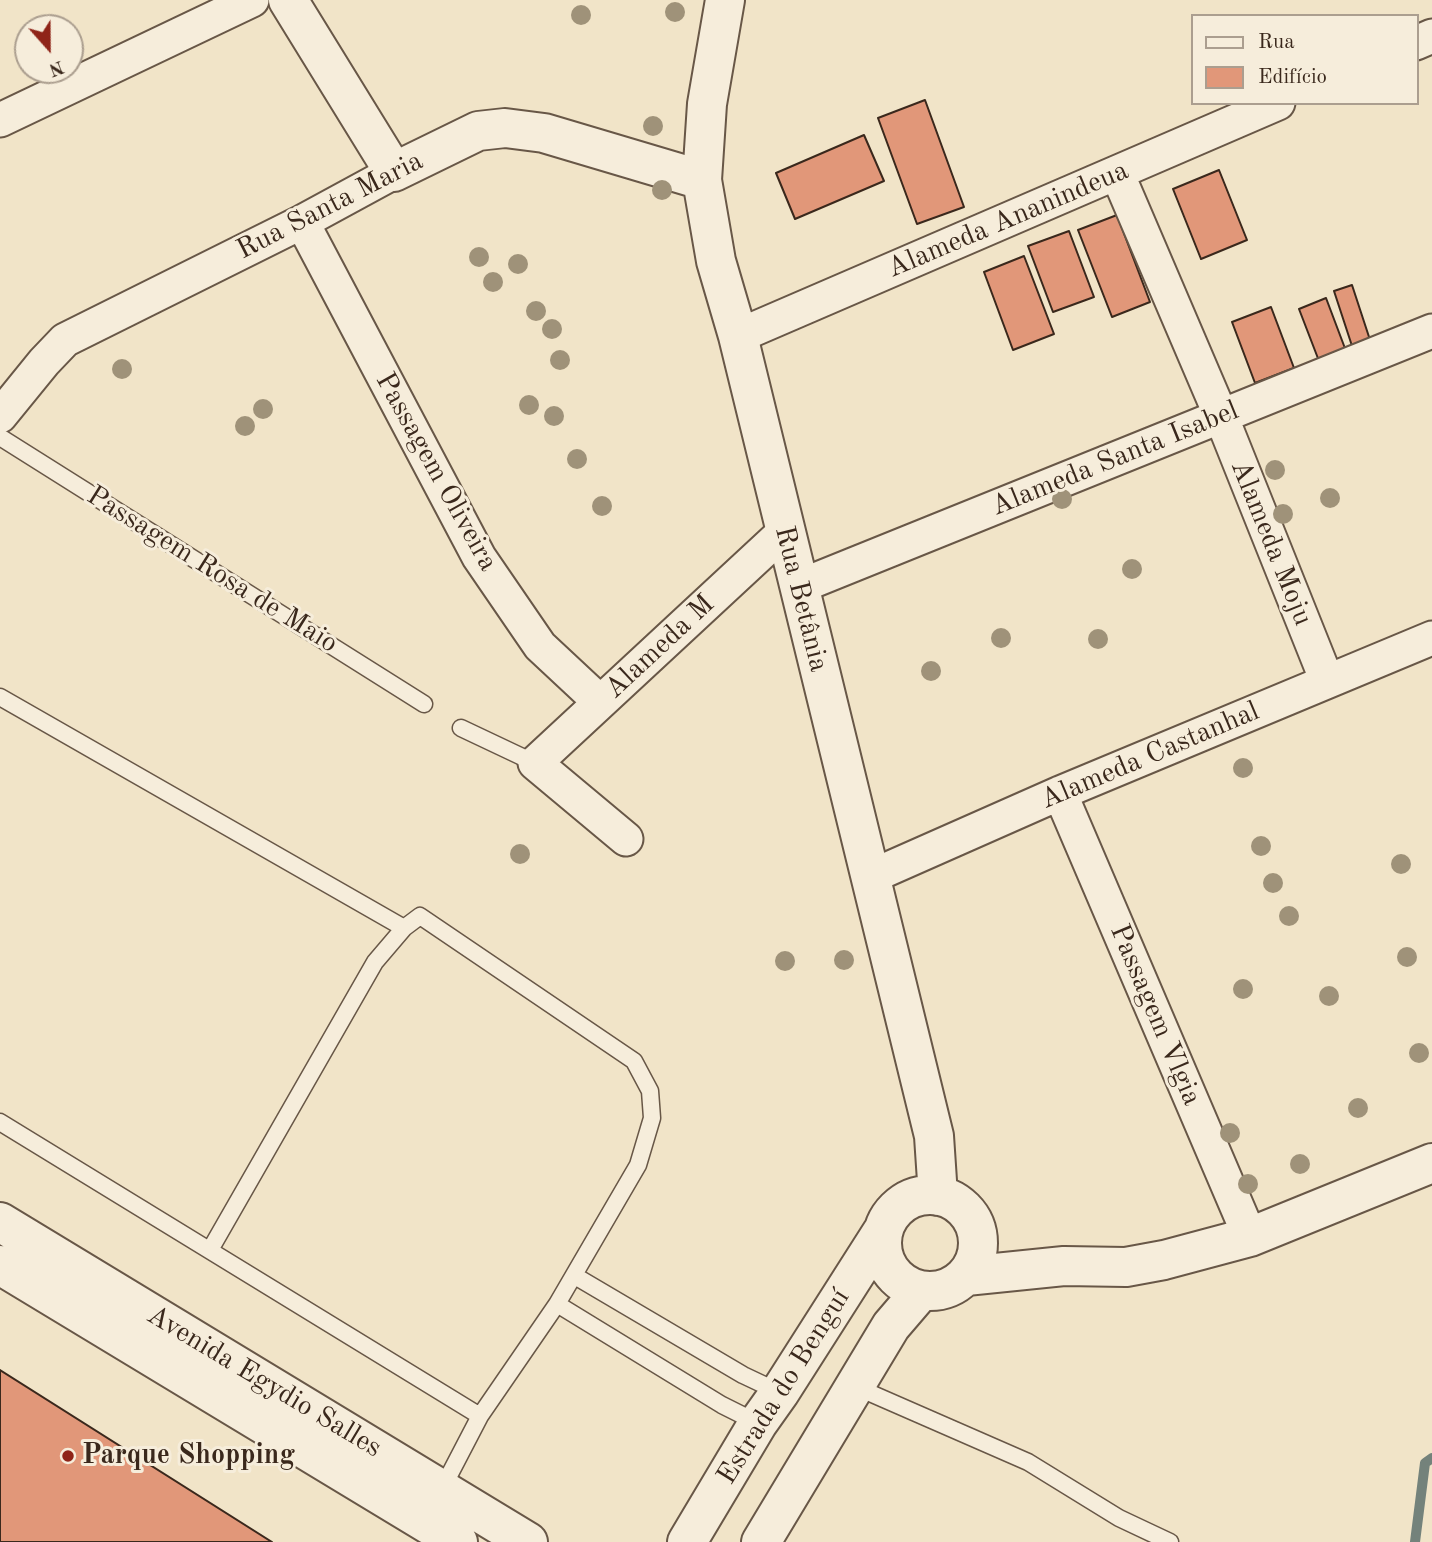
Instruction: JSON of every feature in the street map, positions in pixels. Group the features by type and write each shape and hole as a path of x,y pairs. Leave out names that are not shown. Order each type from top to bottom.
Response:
{"street":[{"path":"0,120 252,0"},
{"path":"288,0 394,172"},
{"name":"Rua Betânia","path":"725,0 707,104 702,180 716,261 738,337 934,1136 938,1196"},
{"name":"Alameda Ananindeua","path":"738,337 1273,105"},
{"name":"Rua Santa Maria","path":"0,416 65,340 478,131 505,128 544,133 702,180"},
{"name":"Alameda Moju","path":"1117,173 1221,416 1327,681"},
{"name":"Passagem Oliveira","path":"302,222 479,557 540,646 600,702"},
{"name":"Alameda Santa Isabel","path":"798,587 1432,331"},
{"name":"Alameda M","path":"535,763 785,531"},
{"name":"Alameda Castanhal","path":"870,877 1060,793 1432,638"},
{"path":"535,763 626,839"},
{"name":"Passagem Vlgia","path":"1060,793 1250,1237"},
{"path":"966,1276 1065,1266 1126,1267 1164,1260 1250,1237 1432,1163"},
{"path":"928,1194 944,1197 969,1214 977,1229 975,1262 966,1276 953,1286 938,1292 905,1286 893,1276 884,1263 882,1232 888,1217 899,1206 913,1198 928,1194"},
{"name":"Avenida Egydio Salles","path":"0,1222 528,1542"},
{"path":"977,1229 1065,1266"},
{"name":"Estrada do Benguí","path":"687,1542 758,1423 882,1232"},
{"name":"Avenida Egydio Salles","path":"0,1265 458,1542"},
{"name":"Estrada do Benguí","path":"761,1542 891,1326 921,1291"}],"lane":[{"name":"Passagem Rosa de Maio","path":"0,438 424,704"},
{"path":"0,696 404,928"},
{"path":"461,728 535,763"},
{"path":"210,1250 375,962 404,928 420,916 634,1061 650,1091 652,1118 638,1165 575,1276 481,1416 442,1489"},
{"path":"0,1122 481,1416"},
{"path":"575,1276 743,1375 780,1392"},
{"path":"557,1304 722,1405 758,1423"},
{"path":"854,1386 1028,1462 1119,1518 1170,1542"}],"building":[{"path":"925,100 964,207 917,224 878,118"},
{"path":"864,135 884,181 795,219 776,173"},
{"path":"1219,170 1247,240 1201,259 1173,189"},
{"path":"1117,215 1150,302 1112,317 1078,230"},
{"path":"1069,231 1094,297 1053,312 1028,246"},
{"path":"1024,256 1054,334 1013,350 984,272"},
{"path":"1352,285 1371,343 1353,349 1334,291"},
{"path":"1326,298 1346,351 1319,361 1299,309"},
{"path":"1271,307 1294,368 1255,383 1232,322"},
{"name":"Parque Shopping","path":"0,1370 272,1542 0,1542"}],"waterway":[{"path":"1415,1542 1425,1463 1432,1458"}],"place":[{"name":"Parque Shopping","path":"68,1456"}]}
